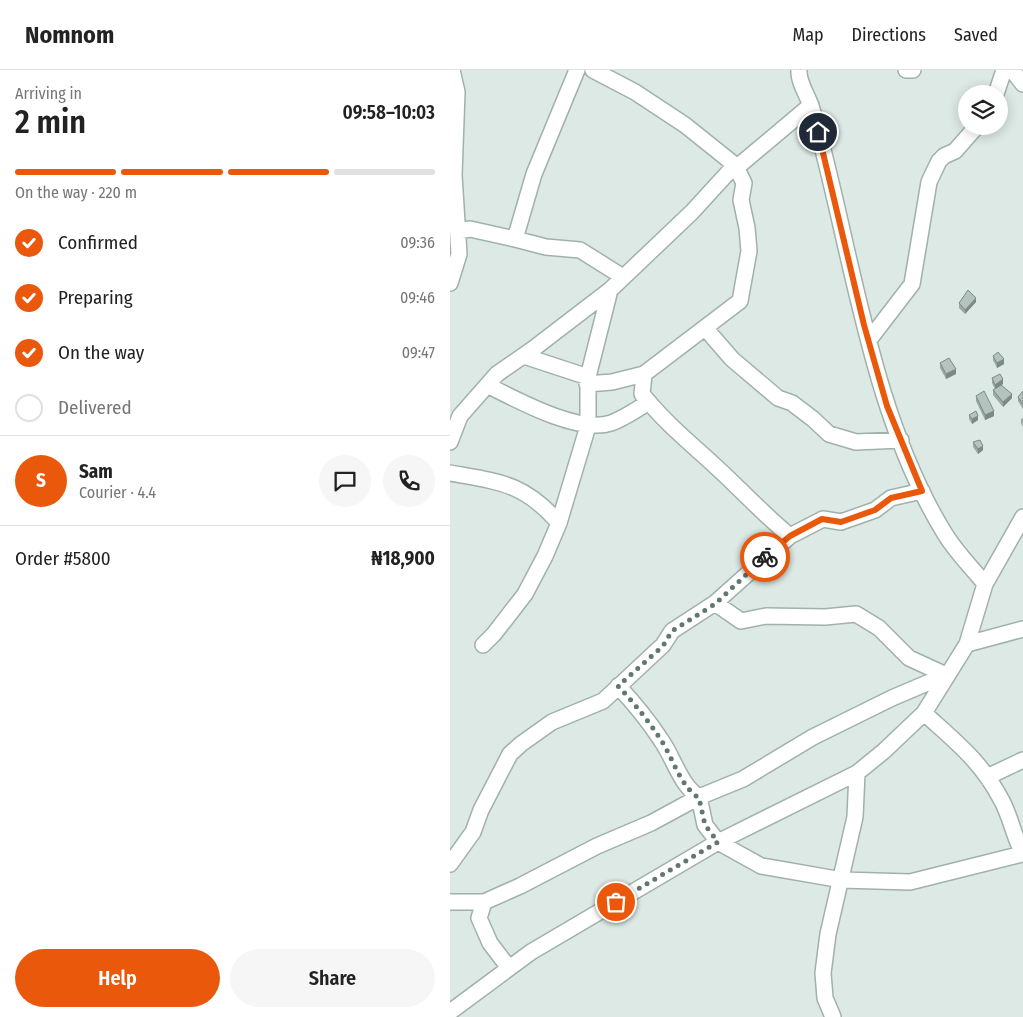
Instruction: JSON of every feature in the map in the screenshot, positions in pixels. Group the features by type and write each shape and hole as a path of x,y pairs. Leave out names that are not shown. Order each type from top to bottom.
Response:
{"street":[{"path":"450,283 458,254 454,175 457,92 452,70"},
{"path":"515,239 534,174 577,70"},
{"path":"524,356 588,380 612,382 644,374 740,302 749,251 747,228 741,200 744,183 735,165 686,125 635,92 593,70"},
{"path":"906,70 913,70"},
{"path":"999,85 1004,70"},
{"path":"1012,70 1023,84"},
{"path":"798,72 811,105 822,145 869,340 887,406 922,491 945,535 985,584"},
{"path":"452,433 460,416 497,374 524,356 610,290 692,212 735,165 742,162 811,105"},
{"path":"869,340 912,284 929,182 939,161 944,156 955,151 969,135"},
{"path":"458,231 470,229 546,247 580,250 623,277"},
{"path":"483,646 525,594 545,556 559,523 588,426 588,380 610,290"},
{"path":"706,329 738,364 778,398 792,403 829,434 856,442 901,440"},
{"path":"644,374 642,394 648,402 687,442 733,483 760,512 790,536"},
{"path":"487,385 536,410 588,426 610,423 648,402"},
{"path":"450,473 500,482 524,491 542,503 559,523"},
{"path":"450,864 473,832 480,810 510,754 552,722 602,701 663,646 672,631 715,604 790,536 822,519 841,522 875,510 891,498 922,491"},
{"path":"450,1012 531,952 718,842 857,773 924,713 967,644 985,584 1023,517"},
{"path":"715,604 741,621 766,616 825,617 856,614 879,628 909,658 946,675"},
{"path":"967,644 1023,629"},
{"path":"450,902 484,902 520,886 597,846 651,823 743,778 813,738 892,698 946,675"},
{"path":"618,686 642,711 663,742 690,791 699,798 705,825 718,842 761,866 842,880 910,882 1023,854 1009,816 987,776 972,756 924,713"},
{"path":"987,776 1023,760"},
{"path":"833,1017 825,998 823,973 828,934 855,817 857,773"},
{"path":"484,902 479,918 490,942 509,968"}],"building":[{"path":"968,290 976,298 965,310 959,303"},
{"path":"998,352 1004,359 997,363 993,356"},
{"path":"949,358 956,369 946,374 940,363"},
{"path":"1000,374 1003,379 995,385 992,378"},
{"path":"1001,385 1012,394 1003,402 993,390"},
{"path":"984,391 994,411 985,415 976,396"},
{"path":"1023,391 1023,404 1018,397"},
{"path":"976,411 978,416 972,419 969,415"},
{"path":"980,440 983,446 978,449 973,442"}],"way so far":[{"path":"616,902 718,842 705,825 699,798 690,791 663,742 642,711 618,686 628,675 663,646 672,631 715,604 765,557"}],"route":[{"path":"765,557 790,536 822,519 841,522 853,519 875,510 891,498 922,491 887,406 864,325 848,248 818,132"}]}
